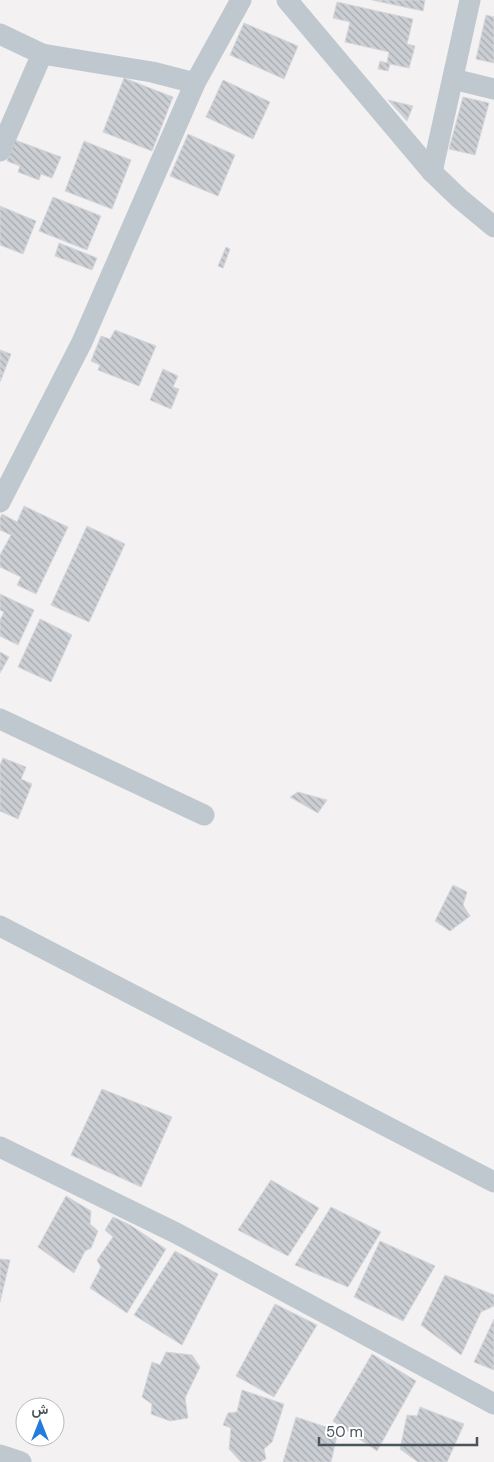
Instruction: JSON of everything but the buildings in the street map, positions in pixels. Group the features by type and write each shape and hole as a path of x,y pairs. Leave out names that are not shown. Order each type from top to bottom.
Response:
{"street":[{"path":"0,502 6,478 82,342 195,83 241,0"},
{"path":"286,0 432,172 458,198 494,227"},
{"path":"432,172 470,0"},
{"path":"0,34 42,54 152,72 195,83"},
{"path":"0,151 42,54"},
{"path":"453,79 494,89"},
{"path":"0,719 204,815"},
{"path":"0,926 494,1182"},
{"path":"0,1147 176,1233 494,1404"},
{"path":"0,1455 21,1462"}]}
